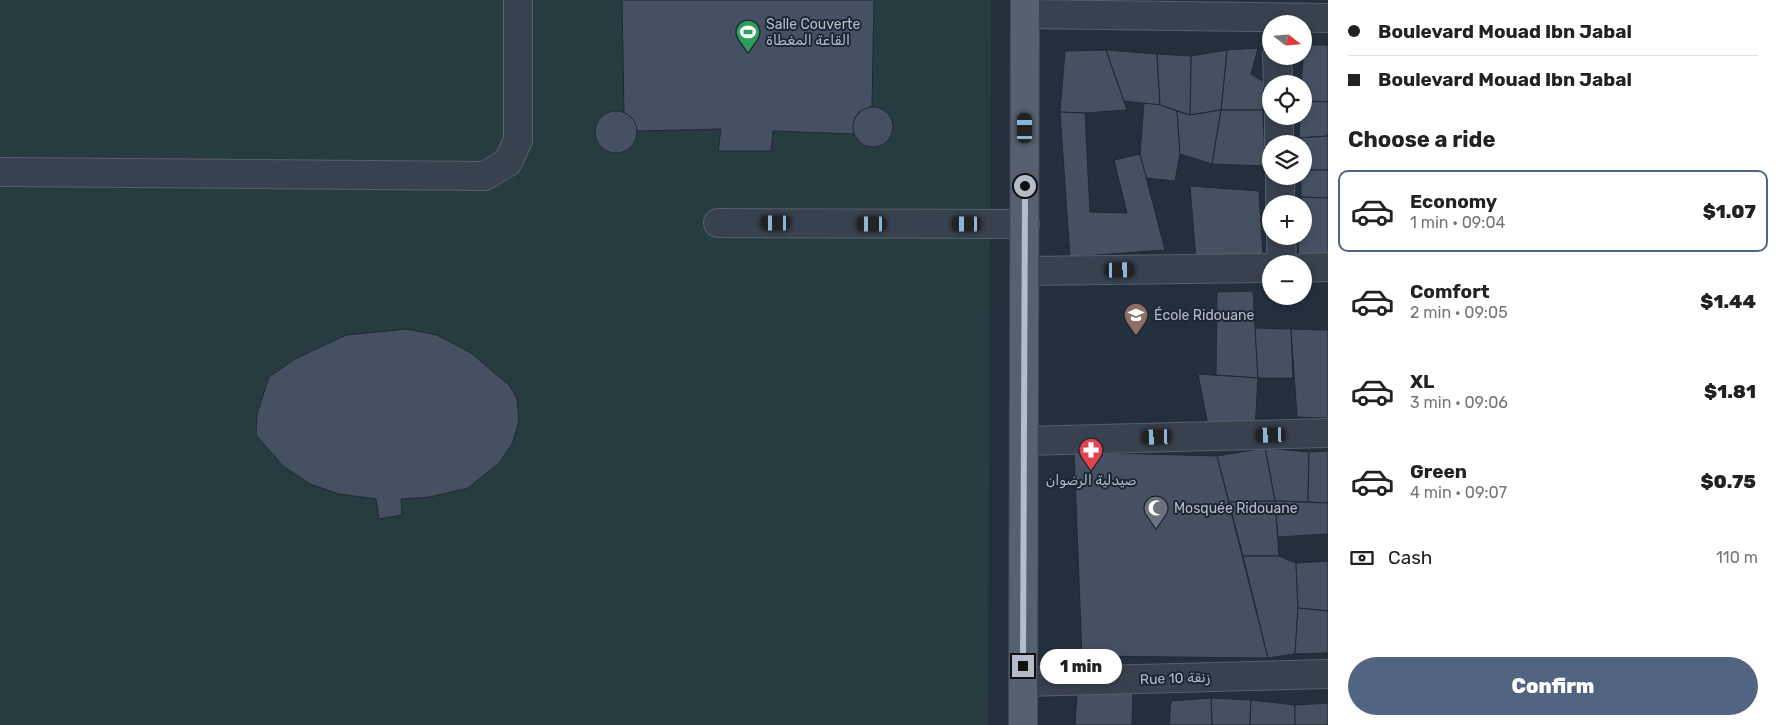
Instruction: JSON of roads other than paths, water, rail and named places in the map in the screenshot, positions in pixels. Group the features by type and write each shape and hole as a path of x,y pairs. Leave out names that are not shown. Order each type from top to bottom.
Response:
{"main road":[{"path":"1023,725 1025,7"}],"street":[{"path":"0,172 485,176 508,162 518,140 518,0"},
{"path":"1025,7 1262,20"},
{"path":"1312,19 1328,18"},
{"path":"718,223 1025,224"},
{"path":"1312,268 1328,267"},
{"path":"1025,271 1262,268"},
{"path":"1025,441 1328,433"},
{"name":"Rue 10 زنقة","path":"1023,682 1328,674"}],"place":[{"name":"Salle Couverte القاعة المغطاة","path":"748,53"},
{"name":"École Ridouane","path":"1136,336"},
{"name":"صيدلية الرضوان","path":"1091,471"},
{"name":"Mosquée Ridouane","path":"1156,529"}]}
